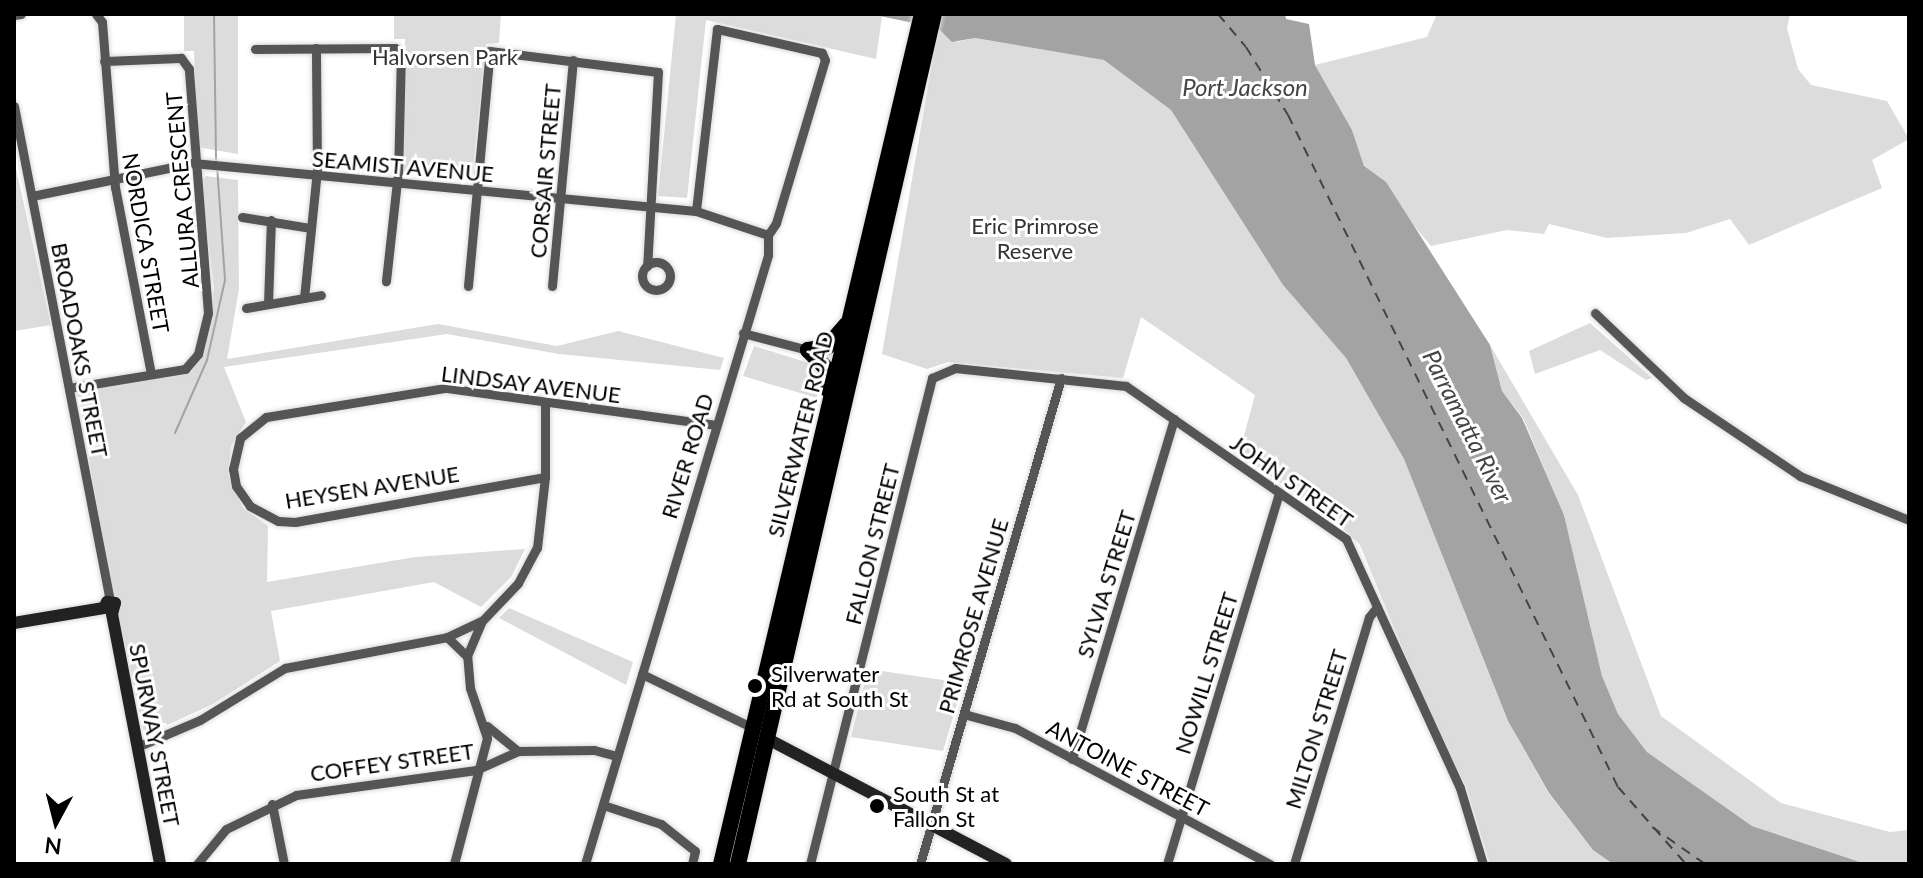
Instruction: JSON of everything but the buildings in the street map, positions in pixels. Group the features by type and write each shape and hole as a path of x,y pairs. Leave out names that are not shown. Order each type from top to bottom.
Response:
{"highway":[{"name":"SILVERWATER ROAD","path":"721,864 759,733 917,64 922,14"},
{"name":"SILVERWATER ROAD","path":"738,864 759,733 815,464 917,64 934,14"},
{"path":"808,350 833,342 852,316"},
{"path":"808,350 824,363 829,377 812,455 815,464"}],"street":[{"path":"14,15 21,14"},
{"name":"NORDICA STREET","path":"99,18 114,180 151,374"},
{"name":"RIVER ROAD","path":"585,864 769,250 768,235 776,223 825,60 815,48 717,29 696,211"},
{"path":"304,298 316,175 316,48"},
{"path":"255,49 395,48 401,53 397,183 386,281"},
{"path":"468,286 490,51 653,68 660,79 648,207 647,266"},
{"name":"ALLURA CRESCENT","path":"69,388 193,364 208,313 210,283 186,62 181,58 104,61"},
{"name":"CORSAIR STREET","path":"552,286 573,60"},
{"name":"BROADOAKS STREET","path":"14,106 108,608"},
{"name":"SEAMIST AVENUE","path":"32,196 196,163 696,211 768,235"},
{"path":"242,217 311,228"},
{"path":"268,304 271,220"},
{"path":"246,308 321,295"},
{"path":"1595,313 1684,398 1800,476 1909,520"},
{"path":"743,333 808,350"},
{"name":"JOHN STREET","path":"936,373 955,368 1118,383 1346,539 1464,797 1483,864"},
{"name":"FALLON STREET","path":"810,864 936,373"},
{"name":"PRIMROSE AVENUE","path":"920,864 1061,378"},
{"name":"LINDSAY AVENUE","path":"251,426 281,413 446,388 715,425"},
{"path":"454,864 474,797 476,770 487,726 470,688 467,656 482,621 529,567 541,527 545,402"},
{"name":"SYLVIA STREET","path":"1072,759 1174,419"},
{"name":"HEYSEN AVENUE","path":"251,426 234,455 236,486 250,506 278,521 545,477"},
{"name":"NOWILL STREET","path":"1167,864 1279,493"},
{"name":"MILTON STREET","path":"1294,864 1369,617 1377,607"},
{"path":"14,623 108,608"},
{"name":"SPURWAY STREET","path":"108,608 139,746 160,864"},
{"path":"139,746 200,720 285,668 447,637 482,621"},
{"path":"447,637 467,656"},
{"path":"642,674 1006,864"},
{"name":"ANTOINE STREET","path":"964,714 1015,728 1270,864"},
{"name":"COFFEY STREET","path":"487,726 518,751"},
{"name":"COFFEY STREET","path":"197,864 226,829 272,804 321,788 476,770 518,751 594,750 617,756"},
{"path":"272,804 284,864"},
{"path":"603,805 661,824 695,851 692,864"}],"green space":[{"path":"184,14 238,14 238,154 197,147 194,51 184,51"},
{"name":"Halvorsen Park","path":"394,14 501,14 499,43 486,44 472,177 403,171 405,39 394,39"},
{"path":"676,14 882,16 876,59 706,20 687,198 658,196"},
{"path":"1437,14 1790,14 1787,28 1798,69 1811,85 1887,101 1909,139 1872,160 1882,188 1749,245 1730,219 1686,233 1607,238 1549,224 1544,234 1507,230 1431,246 1364,166 1352,130 1315,65 1427,37"},
{"name":"Eric Primrose Reserve","path":"938,28 956,42 975,38 1105,60 1171,110 1283,285 1346,358 1404,459 1508,721 1549,794 1593,850 1613,864 1490,864 1466,786 1431,718 1360,545 1339,524 1239,454 1255,395 1141,317 1123,378 948,362 927,369 882,354"},
{"path":"14,160 51,325 14,331"},
{"path":"206,176 238,180 239,289 227,359 438,324 557,346 618,331 724,358 720,370 559,354 447,334 224,367 246,422 231,446 228,475 243,508 268,526 267,582 415,557 525,549 511,577 481,607 434,582 271,611 280,661 213,704 150,733 143,729 107,562 77,390 185,373 196,364 209,326 214,288 201,183"},
{"path":"1590,323 1652,378 1646,380 1600,350 1535,374 1529,351"},
{"path":"1490,345 1578,495 1661,716 1781,803 1890,832 1909,830 1909,864 1866,864 1752,826 1647,752 1618,714 1602,676 1564,515 1523,418 1502,391"},
{"path":"754,346 809,363 820,378 817,398 743,376"},
{"path":"509,608 633,662 626,685 499,618"},
{"path":"868,669 963,683 943,751 851,737"}],"water":[{"name":"Port Jackson","path":"870,14 1285,14 1286,19 1309,24 1315,65 1352,130 1364,166 1386,182 1490,345 1502,391 1522,418 1564,515 1602,676 1618,714 1647,752 1752,826 1866,864 1613,864 1593,850 1549,793 1508,721 1404,459 1346,358 1283,285 1171,110 1104,60 975,38 952,42 938,28"}],"waterway":[{"path":"214,14 216,161"},
{"path":"175,433 207,360 225,280 217,167"}],"ferry route":[{"path":"1218,14 1246,47 1288,115 1618,787 1686,864"},
{"path":"1652,827 1705,864"}],"place":[{"name":"Silverwater Rd at South St","path":"755,686"},
{"name":"South St at Fallon St","path":"877,806"}],"water label":[{"name":"Parramatta River","path":"1468,426"}]}
